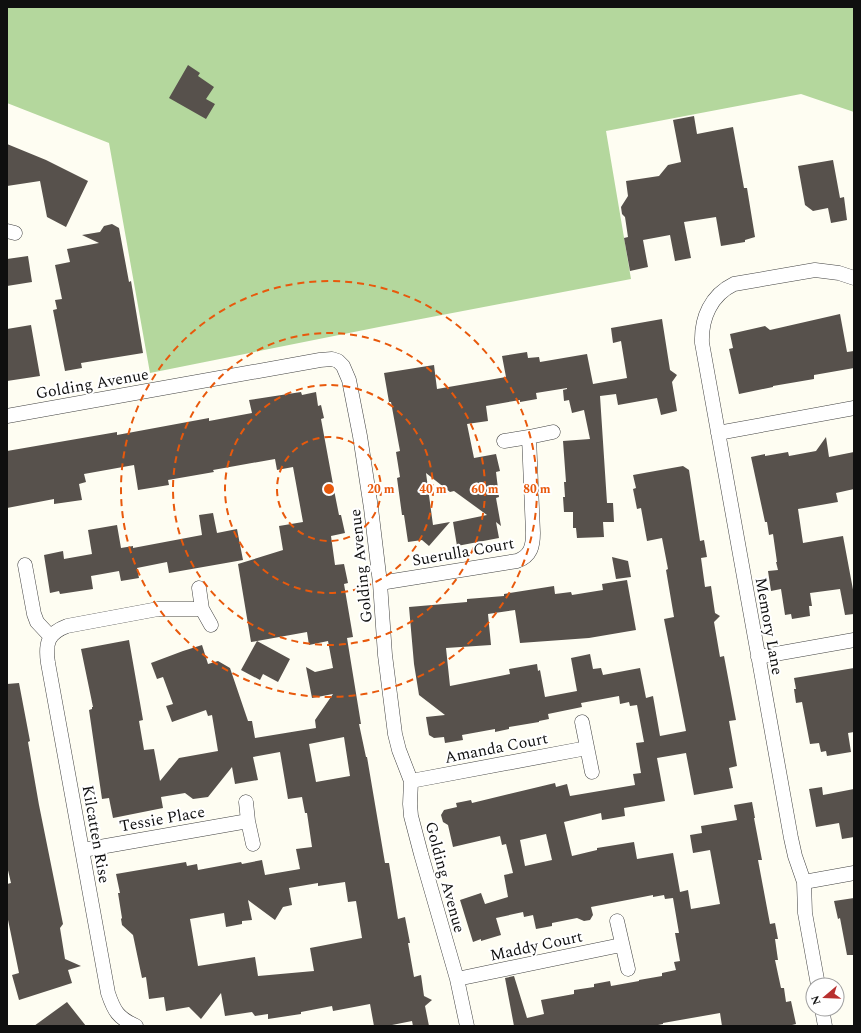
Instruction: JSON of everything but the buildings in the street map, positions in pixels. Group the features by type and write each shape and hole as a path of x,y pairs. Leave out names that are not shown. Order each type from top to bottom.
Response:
{"street":[{"name":"Memory Lane","path":"817,977 805,913 804,882 795,856 791,838 701,332 705,315 714,300 726,288 734,284 814,270 839,273 854,278"},
{"name":"Golding Avenue","path":"7,416 320,360 332,359 338,361 343,366 349,380 360,436 371,508 380,583 385,655 394,727 399,750 411,781 411,816 457,979 467,1026"},
{"path":"718,433 854,408"},
{"path":"504,441 553,432"},
{"name":"Suerulla Court","path":"380,583 517,561 528,555 533,543 529,437"},
{"path":"26,565 34,614 41,628 51,637 55,631 68,626 158,609 202,609"},
{"path":"199,588 202,609 211,625"},
{"name":"Kilcatten Rise","path":"51,637 47,645 47,653 108,993 118,1015 123,1020 136,1026"},
{"path":"758,657 854,640"},
{"path":"582,722 592,772"},
{"name":"Amanda Court","path":"411,781 587,748"},
{"path":"246,802 253,844"},
{"name":"Tessie Place","path":"83,850 248,821"},
{"path":"804,882 854,873"},
{"path":"617,921 628,969"},
{"name":"Maddy Court","path":"457,979 622,945"}],"green space":[{"path":"7,7 854,7 854,112 801,94 606,131 631,279 379,327 150,373 109,143 7,103"}]}
